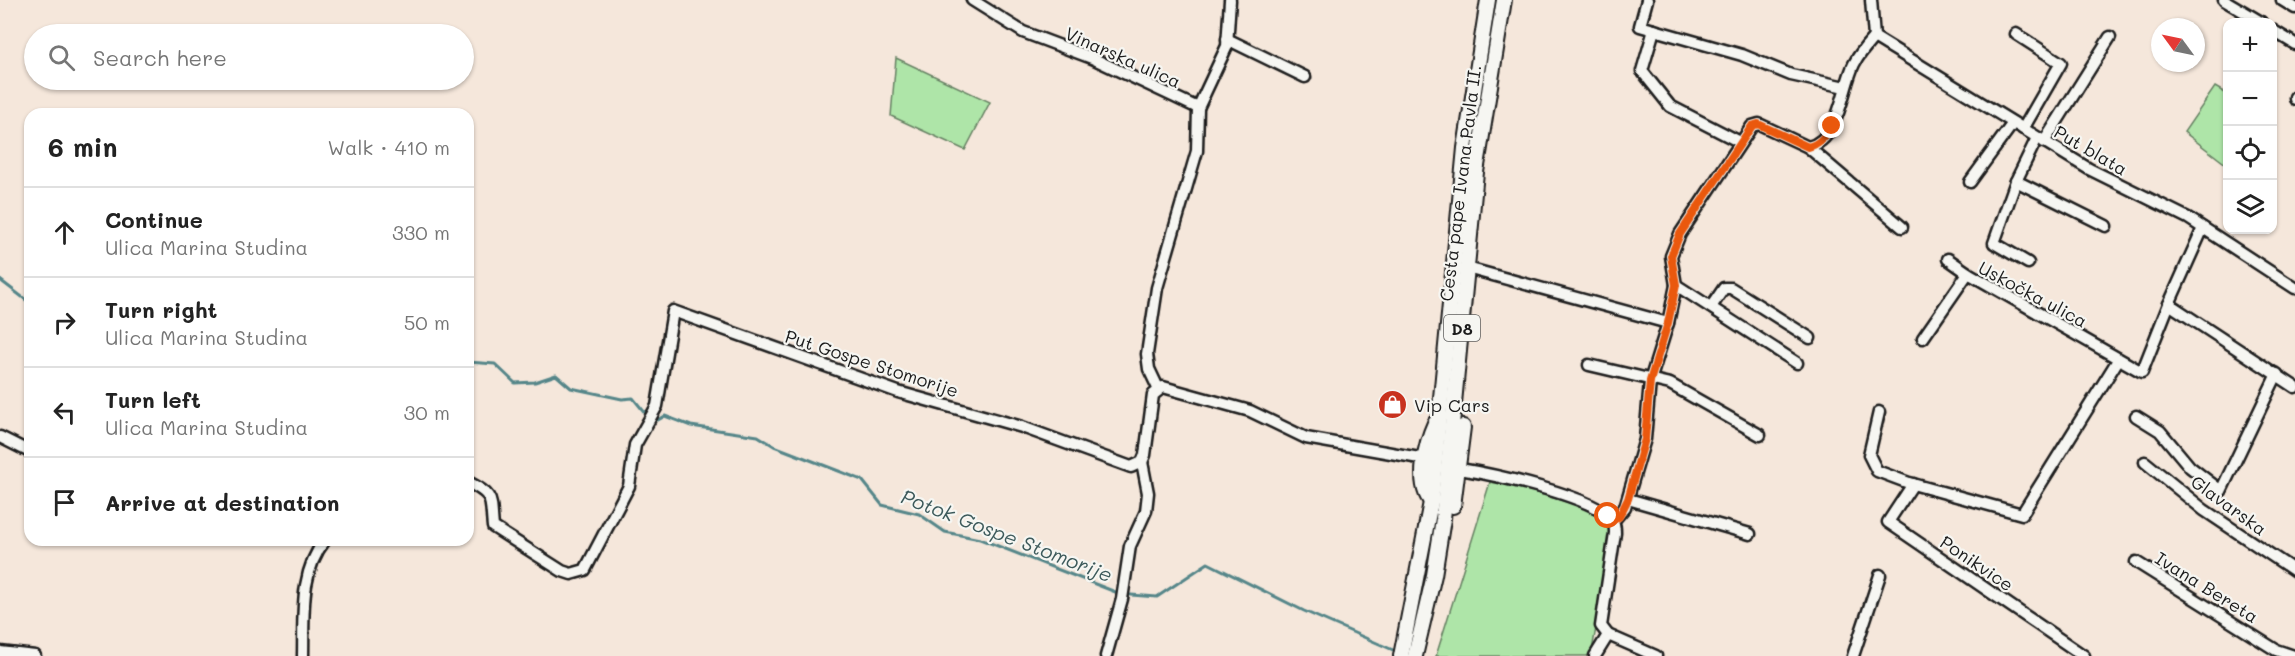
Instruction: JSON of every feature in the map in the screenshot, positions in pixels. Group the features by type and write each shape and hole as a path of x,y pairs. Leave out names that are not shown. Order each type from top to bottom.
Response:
{"main road":[{"name":"Cesta pape Ivana Pavla II.","path":"1401,656 1431,502 1465,148 1488,0"},
{"name":"Cesta pape Ivana Pavla II.","path":"1415,656 1443,519 1485,106 1504,0"},
{"path":"1443,519 1454,503 1460,468 1465,387 1459,360"},
{"path":"1431,502 1424,489 1425,459 1431,433 1441,414"}],"street":[{"name":"Vinarska ulica","path":"972,0 1023,32 1092,58 1198,108"},
{"path":"1158,388 1149,369 1147,354 1156,288 1197,151 1198,108 1227,46 1230,0"},
{"path":"1647,0 1640,26 1743,55 1791,75 1845,87"},
{"path":"1808,147 1815,146 1823,139 1832,126 1855,62 1874,37 1871,0"},
{"path":"2224,0 2254,18"},
{"path":"2283,0 2295,8"},
{"path":"1654,30 1642,70 1670,106 1740,142"},
{"path":"2277,33 2295,44"},
{"path":"2016,34 2061,63 2024,129"},
{"name":"Put blata","path":"1874,37 2040,140 2127,190 2171,209 2203,228 2230,248 2295,288"},
{"path":"2028,263 1994,243 2016,181 2040,140 2110,37"},
{"path":"1227,39 1305,77"},
{"path":"1970,182 2013,123"},
{"path":"1613,520 1619,517 1628,499 1645,439 1650,381 1668,323 1676,285 1671,256 1680,234 1752,126 1758,124 1808,147 1902,227"},
{"path":"2016,181 2106,226"},
{"path":"2203,228 2169,304 2295,387"},
{"path":"1948,259 1968,273"},
{"path":"1467,268 1668,323"},
{"name":"Uskočka ulica","path":"1923,338 1968,273 2142,372 2169,304"},
{"path":"1676,285 1797,363"},
{"path":"1711,307 1724,288 1731,288 1810,338"},
{"name":"Put Gospe Stomorije","path":"474,485 487,492 492,501 493,526 506,537 562,571 571,574 585,570 628,486 636,445 657,406 673,311 898,392 1022,427 1117,464 1131,467 1142,462"},
{"path":"1879,412 1869,455 1877,471 1913,484 2022,514 2118,360"},
{"path":"1589,365 1670,384 1760,435"},
{"path":"2136,416 2160,431 2190,467 2221,491 2277,374"},
{"path":"1158,388 1171,387 1250,411 1306,438 1425,459"},
{"path":"1106,656 1122,599 1130,546 1146,511 1148,493 1142,462 1146,455 1153,395 1158,388"},
{"path":"0,437 24,449"},
{"name":"Glavarska","path":"2145,462 2204,510 2295,571"},
{"path":"1460,468 1573,498 1613,520"},
{"name":"Ponikvice","path":"1913,484 1888,522 2084,656"},
{"path":"1628,499 1750,534"},
{"path":"1613,520 1615,533 1600,622 1608,635 1656,656"},
{"path":"303,656 305,581 320,546"},
{"name":"Ivana Bereta","path":"2136,562 2276,650 2294,656"},
{"path":"1853,656 1880,575"},
{"path":"1595,656 1608,635"},
{"path":"0,652 34,656"}],"green space":[{"path":"896,58 990,102 965,150 891,116"},
{"path":"2215,87 2223,92 2223,162 2184,132"},
{"path":"1491,479 1587,508 1608,521 1612,538 1591,656 1436,656"}],"waterway":[{"name":"Potok Gospe Stomorije","path":"0,280 24,298"},
{"name":"Potok Gospe Stomorije","path":"474,362 495,364 515,383 535,382 556,375 571,388 622,399 633,398 646,414"},
{"name":"Potok Gospe Stomorije","path":"658,420 665,416 691,426 758,436 774,446 862,480 882,505 919,514 945,532 980,539 1118,593"},
{"name":"Potok Gospe Stomorije","path":"1131,595 1157,597 1208,563 1304,611 1393,650"}],"place":[{"name":"Vip Cars","path":"1393,405"}],"route":[{"path":"1608,516 1613,520 1619,517 1625,507 1645,439 1650,381 1668,323 1676,285 1671,256 1680,234 1752,126 1758,124 1808,147 1815,146 1832,126"}]}
